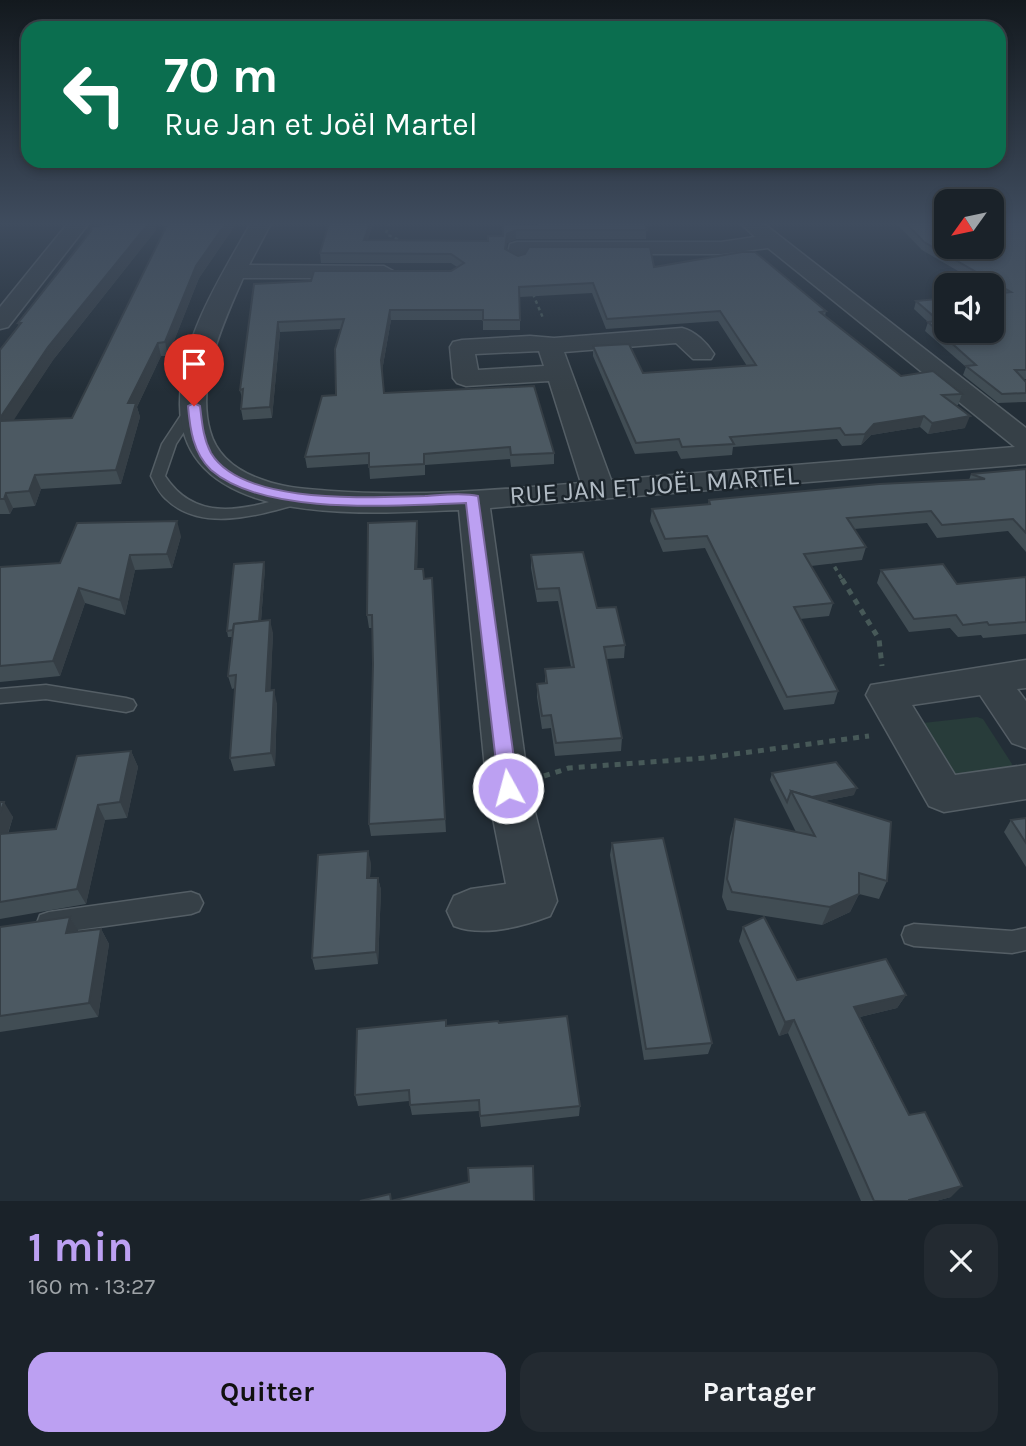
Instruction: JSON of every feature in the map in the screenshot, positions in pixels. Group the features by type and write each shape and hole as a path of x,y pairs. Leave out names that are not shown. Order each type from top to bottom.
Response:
{"street":[{"path":"0,322 10,297 27,279"},
{"name":"RUE JAN ET JOËL MARTEL","path":"231,279 213,320 196,380 194,406 197,432 205,454 216,467 236,480 261,489 303,498 359,502 473,499 1026,456"},
{"path":"820,279 1026,442"},
{"path":"557,373 466,378 462,347 530,343 554,345 682,335 702,354"},
{"path":"554,345 551,350 557,373 599,490"},
{"path":"471,911 533,901 508,788 473,499"},
{"path":"1026,732 1007,677 885,695 944,794 1026,782"}],"lane":[{"path":"194,406 169,444 158,476 173,498 202,513 260,510 303,498"},
{"path":"0,696 46,692 126,705"},
{"path":"27,926 191,903"},
{"path":"914,935 1012,942 1026,939"}],"path":[{"path":"526,279 554,345"},
{"path":"829,557 879,639 885,695"},
{"path":"508,788 569,768 705,758 908,731"}],"green space":[{"path":"977,717 983,719 1012,764 1011,767 954,775 923,723"}],"building":[{"path":"53,279 103,279 48,347 0,418 0,350 21,323 18,323"},
{"path":"140,279 191,279 165,342 158,343 128,403 136,403 116,470 35,475 29,491 6,493 4,499 0,499 0,421 72,418"},
{"path":"788,279 826,311 820,312 901,376 933,371 962,394 942,395 970,416 932,423 924,416 874,424 865,434 845,435 840,428 730,437 734,444 682,447 679,439 636,443 593,346 629,344 643,373 756,365 720,311 607,319 593,283 519,287 520,320 483,320 483,310 390,310 381,360 384,393 534,386 554,453 511,455 510,447 424,454 424,464 369,467 369,453 305,457 322,396 336,395 335,349 344,319 278,322 270,407 241,409 243,389 240,390 254,284 311,281"},
{"path":"1004,279 1026,279 1026,370 1015,370 1026,382 1026,393 1002,394 966,366 976,365 951,343 1004,343 1004,293 1011,292 1004,288"},
{"path":"934,299 934,317 916,301"},
{"path":"1026,469 1026,533 1013,519 942,525 931,511 847,518 866,547 804,554 833,603 794,607 838,691 787,697 707,536 665,539 652,509 710,504 709,500 879,484 985,479 971,474"},
{"path":"177,521 167,554 130,555 120,600 79,588 53,661 0,666 0,567 60,563 77,523"},
{"path":"417,521 415,569 423,569 424,579 432,578 445,819 369,824 373,664 372,615 367,615 368,523"},
{"path":"583,552 597,608 616,607 625,645 604,647 622,738 556,743 551,715 542,716 537,684 547,683 545,669 574,667 559,588 537,589 531,555"},
{"path":"264,562 259,621 234,624 233,630 227,631 234,564"},
{"path":"943,564 957,584 1025,577 1026,622 963,625 956,615 914,619 881,570"},
{"path":"270,620 266,691 274,690 271,753 230,758 236,675 228,676 234,624"},
{"path":"131,751 120,802 98,805 77,889 0,902 0,834 56,829 77,756"},
{"path":"836,762 857,788 812,797 791,791 787,802 772,773"},
{"path":"791,791 891,822 887,881 859,873 859,894 830,907 732,892 727,879 735,819 815,836"},
{"path":"1026,818 1026,843 1011,820"},
{"path":"663,838 712,1043 646,1049 612,843"},
{"path":"368,851 367,878 378,878 376,952 312,958 318,855"},
{"path":"70,917 66,933 101,929 89,1003 0,1016 0,927"},
{"path":"764,917 797,980 886,959 906,995 854,1007 909,1115 925,1112 962,1186 909,1201 874,1201 794,1020 785,1022 743,927"},
{"path":"567,1016 580,1106 480,1116 479,1100 410,1105 409,1090 355,1095 357,1029 446,1020 446,1026"},
{"path":"533,1166 534,1201 391,1201 469,1182 468,1168"},
{"path":"390,1194 391,1201 360,1201"}],"route":[{"path":"194,406 197,432 205,454 216,467 236,480 261,489 303,498 359,502 473,499 508,788"}]}
